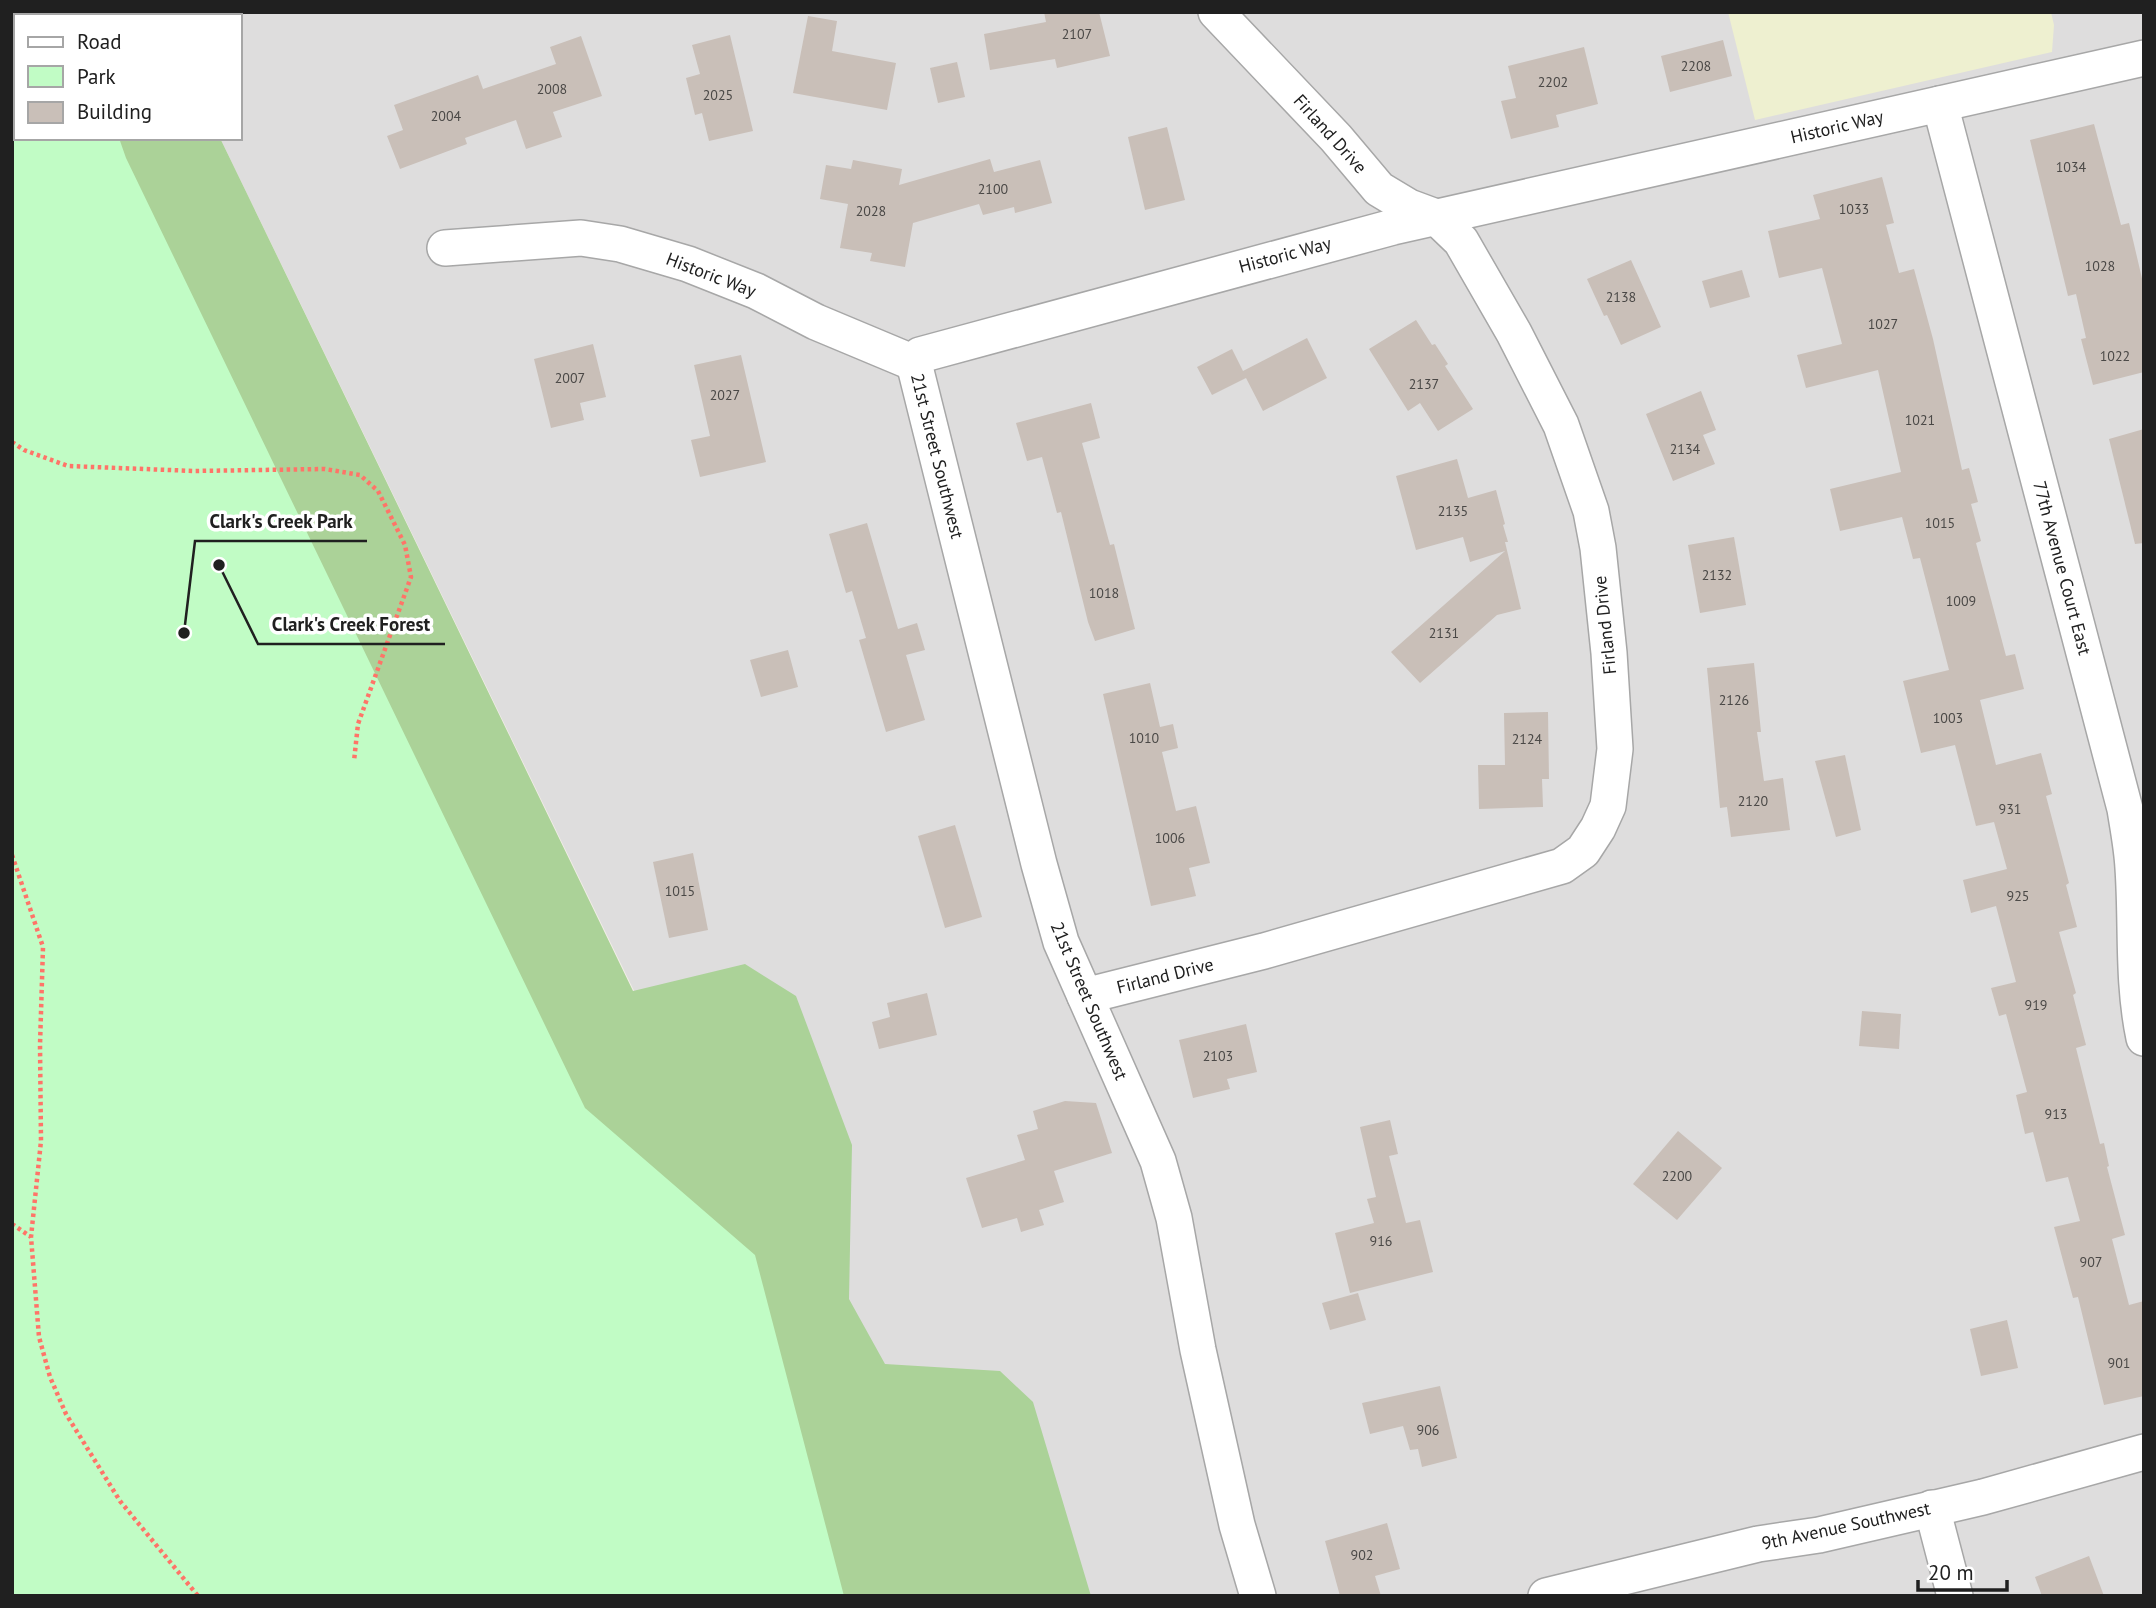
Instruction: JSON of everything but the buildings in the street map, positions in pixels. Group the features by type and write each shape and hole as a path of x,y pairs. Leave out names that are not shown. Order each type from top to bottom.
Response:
{"street":[{"name":"Firland Drive","path":"1085,996 1264,951 1552,870 1583,851 1608,806 1615,749 1609,653 1598,548 1591,511 1561,425 1514,333 1461,241 1436,217 1409,207 1379,188 1336,138 1216,12"},
{"name":"Historic Way","path":"445,248 581,238 620,244 688,264 756,291 817,322 914,363 920,355 1179,283 1436,217 2144,58"},
{"name":"77th Avenue Court East","path":"1940,104 2125,808 2133,869 2134,952 2139,1015 2144,1038"},
{"name":"21st Street Southwest","path":"914,363 1039,864 1061,942 1158,1161 1166,1186 1198,1350 1237,1525 1258,1596"},
{"name":"9th Avenue Southwest","path":"1546,1596 1758,1544 1819,1535 1983,1497 2144,1452"},
{"path":"1932,1508 1955,1596"}],"path":[{"path":"12,442 24,450 68,466 194,471 325,469 360,475 378,491 405,545 411,577 358,724 354,761"},
{"path":"12,855 43,947 41,1141 31,1237 39,1338 50,1377 66,1414 120,1501 198,1596"},
{"path":"12,1224 31,1237"}],"shaded area":[{"path":"2144,12 2144,1596 844,1596 674,1073 221,140 242,140 242,14 174,14"}],"green space":[{"path":"12,12 174,12 14,14 14,140 221,140 633,991 745,964 796,996 852,1145 849,1299 885,1364 1000,1371 1033,1402 1091,1596 12,1596"},
{"path":"12,12 75,12 14,14 14,140 120,140 126,158 585,1108 755,1255 844,1596 12,1596"},
{"path":"1728,12 2051,12 2054,25 2052,52 1755,120"}],"place":[{"name":"Clark's Creek Forest","path":"219,565"},
{"name":"Clark's Creek Park","path":"184,633"}]}
